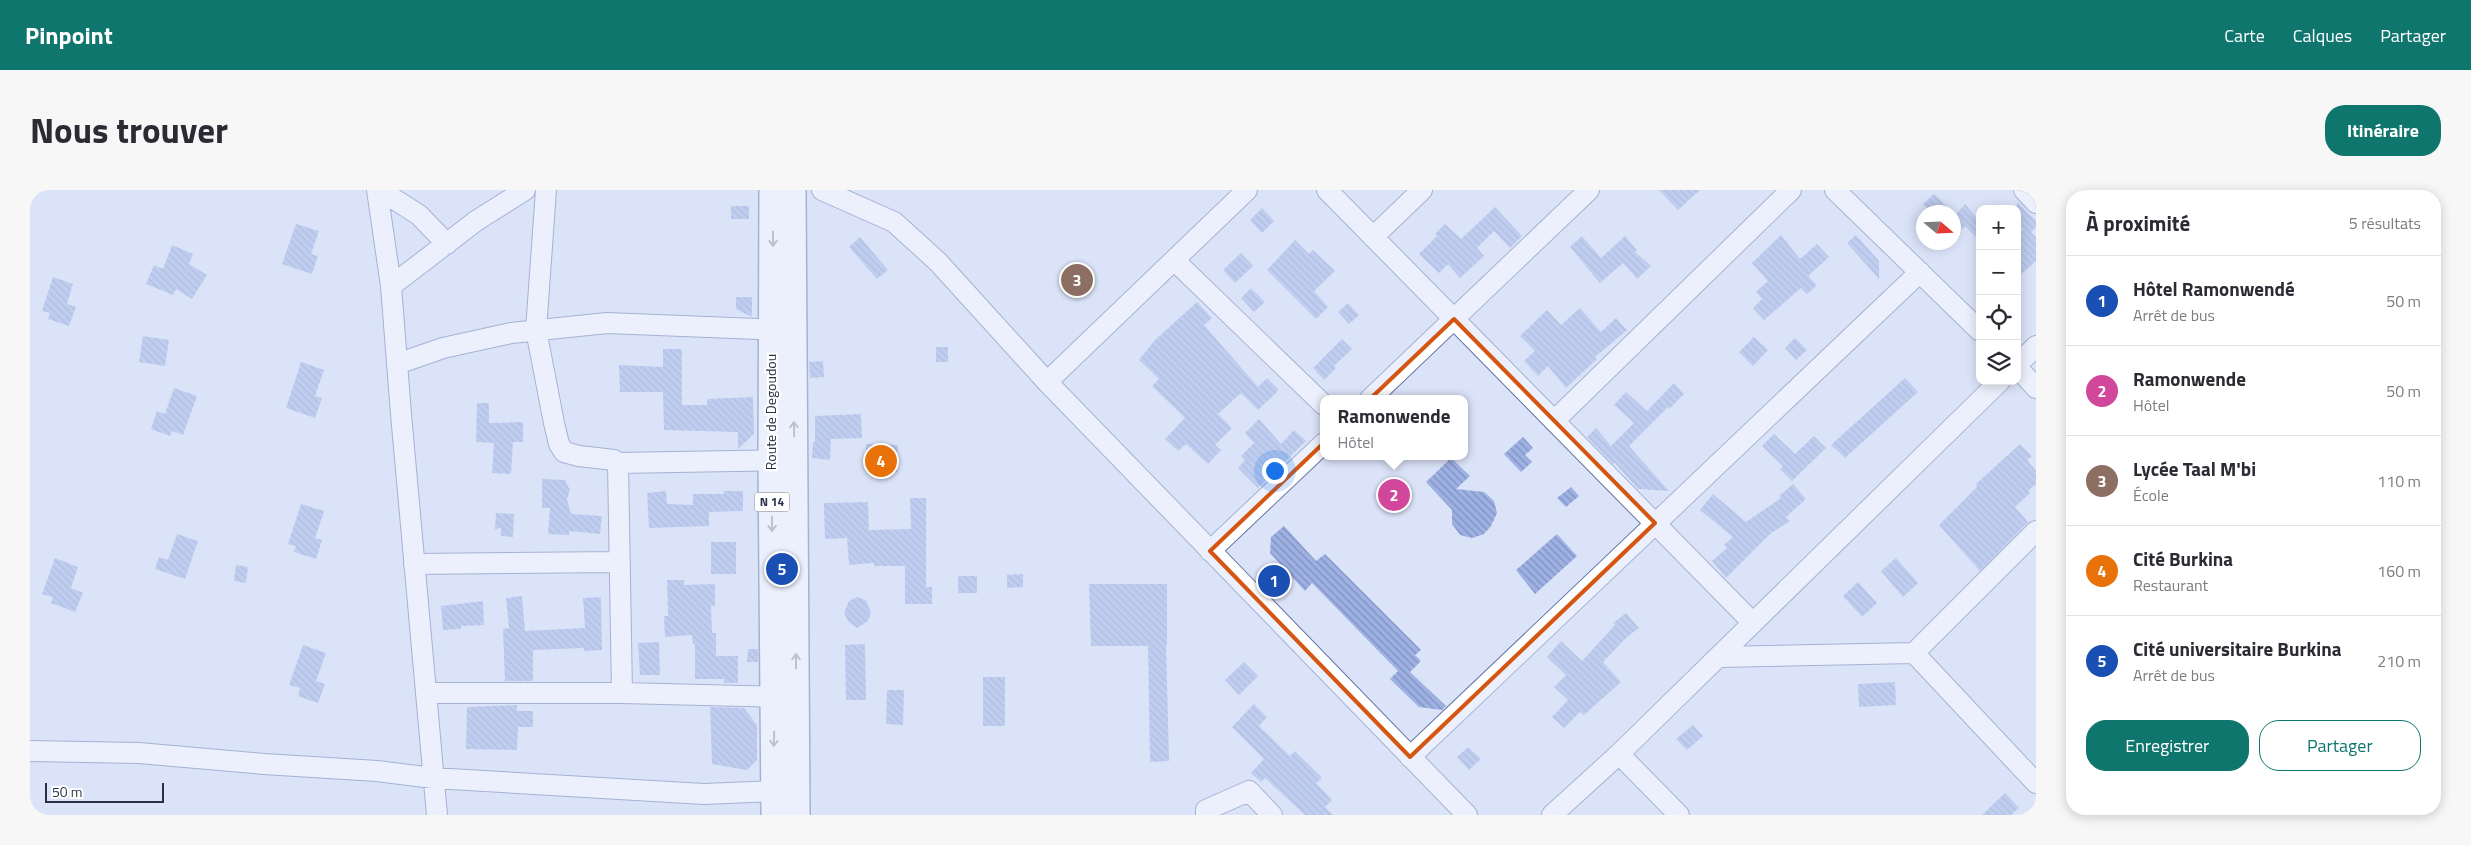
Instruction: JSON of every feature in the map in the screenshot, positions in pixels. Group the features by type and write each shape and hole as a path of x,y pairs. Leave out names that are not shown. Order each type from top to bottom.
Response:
{"main road":[{"name":"Route de Degoudou","path":"772,190 774,240 782,330 785,697 797,815"},
{"name":"Route de Degoudou","path":"782,330 794,190"},
{"name":"Route de Degoudou","path":"774,803 785,697"}],"street":[{"path":"378,190 418,216 447,244"},
{"path":"378,190 391,286 437,815"},
{"path":"391,286 482,217 525,190"},
{"path":"546,190 536,330 559,444 564,452 579,456 614,460 618,463 783,460"},
{"path":"822,190 894,222 938,262 1047,382 1467,815"},
{"path":"1213,223 1232,190"},
{"path":"1047,382 1247,190"},
{"path":"1327,190 1753,623"},
{"path":"1373,237 1422,190"},
{"path":"1374,395 1589,190"},
{"path":"1554,421 1791,190"},
{"path":"1835,190 1976,327"},
{"path":"2024,190 2036,202"},
{"path":"1174,260 1320,401"},
{"path":"1410,757 1920,272"},
{"path":"397,364 456,345 511,333 607,323 782,330"},
{"path":"2021,362 2036,346"},
{"path":"2021,371 2036,388"},
{"path":"1552,815 1619,754 1996,385"},
{"path":"1210,551 1320,447"},
{"path":"618,463 622,693"},
{"path":"1718,657 1914,652 2036,531"},
{"path":"414,564 620,562"},
{"path":"1914,652 2036,783"},
{"path":"426,692 622,693 785,697"},
{"path":"30,751 138,752 264,764 377,771 433,778 704,794 774,803"},
{"path":"1619,754 1679,815"},
{"path":"1206,815 1206,810 1249,791 1272,815"}],"highlighted area":[{"path":"1454,319 1655,523 1410,757 1210,551"}],"building":[{"path":"1659,190 1700,190 1678,210"},
{"path":"1934,194 1945,205 1924,205"},
{"path":"1965,204 1976,217 1976,237 1965,226 1961,230 1961,209"},
{"path":"731,206 749,206 749,219 731,219"},
{"path":"2021,206 2036,221 2036,227 2031,232 2036,237 2036,261 2021,274 2021,232 2023,230 2021,228"},
{"path":"1495,207 1522,236 1510,248 1494,231 1477,248 1484,256 1460,278 1448,264 1439,273 1419,254 1437,236 1435,234 1445,224 1461,239"},
{"path":"1262,208 1274,221 1262,233 1250,220"},
{"path":"296,224 319,231 311,254 318,256 312,274 282,264"},
{"path":"1781,235 1800,259 1817,244 1829,257 1808,276 1817,285 1807,294 1801,288 1764,320 1753,308 1762,299 1756,292 1768,281 1752,263"},
{"path":"1856,235 1879,261 1879,279 1847,243"},
{"path":"1582,236 1601,258 1625,236 1637,250 1635,252 1651,266 1637,279 1623,263 1600,283 1570,247"},
{"path":"860,237 888,270 877,279 849,247"},
{"path":"1295,240 1309,254 1313,250 1335,271 1314,291 1328,307 1316,319 1267,270"},
{"path":"172,245 193,254 189,264 207,275 192,299 176,289 173,295 146,284 154,265 163,269"},
{"path":"1241,253 1253,266 1235,283 1223,270"},
{"path":"53,277 73,284 67,304 76,307 69,326 48,319 50,313 42,311"},
{"path":"1251,288 1265,302 1254,312 1241,298"},
{"path":"736,297 752,297 752,317 736,309"},
{"path":"1197,302 1212,318 1204,325 1258,387 1267,378 1279,390 1258,410 1241,393 1218,414 1232,428 1215,445 1221,450 1208,464 1186,444 1178,451 1165,439 1185,418 1152,386 1159,379 1139,360 1154,341"},
{"path":"1348,303 1359,315 1349,324 1338,312"},
{"path":"1580,308 1601,332 1616,318 1627,330 1595,357 1597,359 1566,388 1548,366 1538,376 1524,361 1535,351 1520,336 1547,310 1561,325"},
{"path":"143,336 169,340 165,366 139,362"},
{"path":"1754,337 1768,350 1753,366 1739,352"},
{"path":"1795,338 1807,350 1796,360 1785,348"},
{"path":"1342,339 1352,349 1334,366 1336,368 1324,380 1313,368"},
{"path":"936,347 948,347 948,362 936,362"},
{"path":"663,349 682,349 682,405 707,405 707,399 753,397 754,434 738,449 738,432 664,430 663,392 620,392 619,365 663,367"},
{"path":"823,361 824,377 810,378 809,362"},
{"path":"301,362 324,370 315,396 322,398 315,418 286,408"},
{"path":"1905,378 1918,392 1845,458 1831,445"},
{"path":"1674,383 1684,394 1669,409 1668,407 1629,446 1669,491 1638,489 1615,463 1613,464 1587,437 1596,428 1611,446 1634,423 1614,405 1626,392 1647,411"},
{"path":"174,388 197,396 183,435 172,431 170,436 151,429 157,411 165,414"},
{"path":"477,403 489,403 489,423 523,422 523,442 513,442 511,474 492,473 494,443 476,442"},
{"path":"861,414 862,438 831,439 830,460 812,458 813,442 815,442 815,416"},
{"path":"1259,419 1281,444 1294,430 1306,441 1258,488 1238,468 1245,460 1241,456 1254,443 1245,433"},
{"path":"1774,434 1795,454 1814,436 1826,448 1792,481 1780,469 1783,466 1762,446"},
{"path":"1523,437 1533,448 1525,455 1532,462 1521,472 1504,454"},
{"path":"866,444 898,445 897,472 865,471"},
{"path":"2020,444 2032,456 2027,460 2036,471 2036,484 2028,491 2030,493 2015,507 2028,522 1980,571 1939,525 1977,487 1976,484"},
{"path":"1449,460 1453,460 1470,476 1456,489 1484,492 1494,501 1497,513 1491,526 1484,534 1472,538 1460,535 1452,524 1452,510 1426,482"},
{"path":"542,479 565,480 570,490 567,499 571,514 602,516 600,534 569,531 569,535 548,534 550,508 542,508"},
{"path":"1793,484 1806,499 1786,517 1790,521 1770,534 1726,578 1712,561 1727,548 1724,545 1733,537 1700,510 1713,494 1746,522 1781,498 1779,496"},
{"path":"1571,487 1579,496 1566,507 1557,498"},
{"path":"666,491 667,504 693,505 693,494 724,494 724,491 743,491 743,511 709,512 709,526 649,528 647,493"},
{"path":"910,498 926,498 926,587 932,587 932,604 905,604 905,566 874,566 874,563 849,565 847,538 825,539 824,503 868,502 869,530 911,529"},
{"path":"301,504 324,511 315,538 322,540 316,559 294,552 296,546 288,544"},
{"path":"496,513 514,514 513,537 501,536 501,528 495,529"},
{"path":"1284,526 1316,561 1325,554 1421,650 1415,655 1421,661 1410,672 1446,706 1442,710 1419,707 1390,679 1398,671 1312,583 1305,591 1270,553 1271,537"},
{"path":"177,534 198,541 185,579 155,569 159,557 168,560"},
{"path":"1557,534 1577,556 1535,594 1516,570"},
{"path":"711,542 736,542 736,574 711,574"},
{"path":"55,558 78,567 71,588 83,593 75,612 51,603 53,597 42,594"},
{"path":"1896,558 1918,583 1903,597 1881,571"},
{"path":"236,565 248,567 246,583 234,581"},
{"path":"1023,574 1023,587 1007,588 1007,575"},
{"path":"958,576 977,576 977,593 958,593"},
{"path":"667,580 684,580 684,585 715,584 715,606 711,606 712,633 716,633 716,656 738,656 738,683 724,683 724,679 695,679 695,644 693,644 692,635 665,637 664,616 668,616"},
{"path":"1858,582 1877,603 1862,617 1843,596"},
{"path":"1089,584 1167,584 1166,645 1169,761 1150,762 1148,646 1091,646"},
{"path":"522,596 525,631 585,628 583,598 601,597 602,650 584,651 584,648 533,650 533,681 505,681 503,629 509,628 506,598"},
{"path":"857,597 866,600 871,613 868,621 857,628 848,621 844,613 849,601"},
{"path":"483,601 484,625 461,626 461,629 443,630 441,606"},
{"path":"1626,613 1639,628 1627,637 1603,662 1621,682 1584,715 1580,712 1564,728 1552,717 1568,700 1554,687 1566,675 1547,657 1561,641 1582,661 1615,625 1613,623"},
{"path":"659,642 660,675 640,675 638,643"},
{"path":"865,644 866,700 846,700 845,645"},
{"path":"303,645 326,653 316,681 325,684 318,703 298,696 300,688 289,685"},
{"path":"748,649 758,649 758,662 747,662"},
{"path":"1244,662 1258,676 1239,695 1225,680"},
{"path":"983,677 1005,677 1005,726 983,726"},
{"path":"1895,682 1896,705 1859,707 1858,684"},
{"path":"887,690 904,690 903,725 886,724"},
{"path":"1254,704 1267,717 1259,726 1290,756 1295,751 1322,778 1316,783 1332,800 1325,807 1333,815 1305,815 1265,778 1261,782 1251,773 1264,759 1232,727"},
{"path":"517,705 517,711 533,711 533,727 518,727 517,750 466,749 467,707"},
{"path":"710,707 744,708 757,725 757,760 747,770 712,764"},
{"path":"1693,725 1703,736 1687,750 1676,739"},
{"path":"1468,747 1481,759 1469,770 1457,757"},
{"path":"2005,793 2019,808 2011,815 1982,815"}],"place":[{"name":"Lycée Taal M'bi","path":"1077,280"},
{"name":"Cité Burkina","path":"881,461"},
{"name":"Ramonwende","path":"1394,495"},
{"name":"Cité universitaire Burkina","path":"782,569"},
{"name":"Hôtel Ramonwendé","path":"1274,581"}]}
